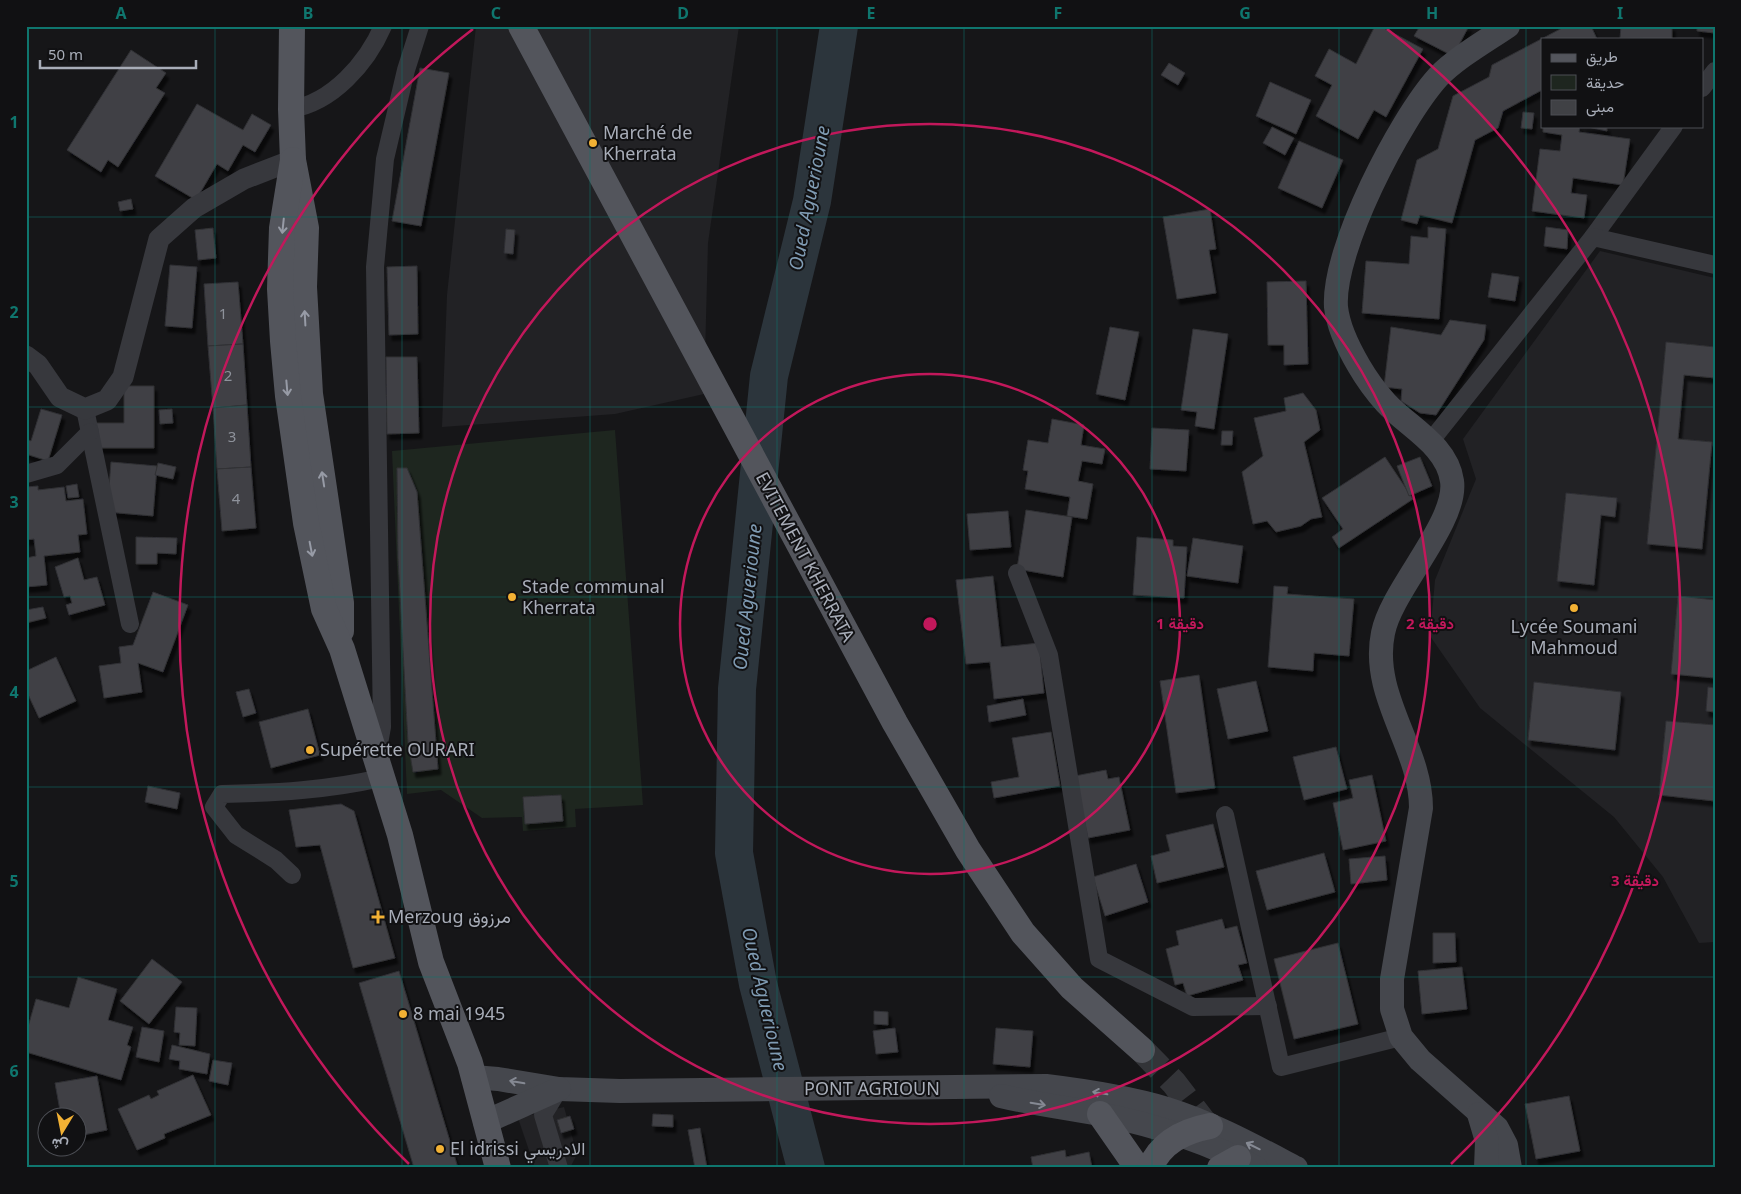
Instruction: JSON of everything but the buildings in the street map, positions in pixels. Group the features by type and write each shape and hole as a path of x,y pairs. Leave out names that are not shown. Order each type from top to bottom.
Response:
{"main road":[{"path":"292,26 291,109 293,160 306,228 304,287 310,394 341,604 342,649 400,835 431,962 473,1077 498,1168"},
{"name":"EVITEMENT KHERRATA","path":"520,26 895,723 968,850 1023,933 1072,988 1142,1050"},
{"path":"1508,26 1439,76 1410,114 1379,171 1338,272 1336,307 1345,338 1359,368 1386,403 1430,442 1445,460 1452,481 1451,499 1433,538 1400,595 1383,630 1380,652 1382,676 1390,705 1414,764 1421,788 1421,808 1392,979 1392,1009 1401,1037 1420,1060 1497,1128 1502,1136 1510,1168"},
{"name":"PONT AGRIOUN","path":"473,1077 498,1078 559,1089 620,1091 973,1089"},
{"path":"973,1089 1046,1086 1100,1093 1167,1110 1210,1126 1296,1168"},
{"path":"486,1122 559,1089"},
{"path":"973,1089 1020,1101 1100,1114 1179,1135 1209,1145 1238,1165"},
{"path":"1100,1114 1132,1160 1133,1168"},
{"path":"1479,1114 1487,1141 1486,1168"},
{"path":"1150,1168 1160,1151 1179,1135 1210,1126"}],"street":[{"path":"291,109 306,107 323,99 338,86 362,59 383,26"},
{"path":"292,875 276,860 236,835 214,807 222,794 273,793 338,788 379,770 382,727 375,267 385,159 406,70 420,26"},
{"path":"1704,85 1715,71"},
{"path":"1430,442 1593,237 1673,128"},
{"path":"26,356 38,365 60,397 85,409 107,400 123,377 160,239 194,208 244,179 293,160"},
{"path":"1593,237 1715,265"},
{"path":"85,409 130,624"},
{"path":"26,474 57,465 90,432"},
{"path":"1016,573 1049,655 1099,959 1193,1007 1268,1006"},
{"path":"1225,816 1281,1067 1401,1037"},
{"path":"559,1089 543,1115 559,1168"}],"shaded area":[{"name":"Marché de Kherrata","path":"476,26 739,26 708,243 704,394 615,414 442,427 447,295"},
{"name":"Lycée Soumani Mahmoud","path":"1600,251 1715,278 1715,942 1699,943 1663,877 1614,817 1480,708 1430,636 1435,580 1476,479 1463,439"},
{"path":"564,1107 577,1154 570,1168 535,1168 518,1118"}],"green space":[{"name":"Stade communal Kherrata","path":"615,430 643,805 575,809 576,827 523,831 522,817 482,818 441,790 407,794 392,451"}],"waterway":[{"name":"Oued Aguerioune","path":"806,1168 758,984 734,853 737,689 769,376 812,201 839,26"}],"tunnel":[{"path":"1142,1050 1174,1083 1212,1133"}],"place":[{"name":"Marché de Kherrata","path":"593,143"},
{"name":"Stade communal Kherrata","path":"512,597"},
{"name":"Lycée Soumani Mahmoud","path":"1574,608"},
{"name":"Supérette OURARI","path":"310,750"},
{"name":"Merzoug مرزوق","path":"378,917"},
{"name":"8 mai 1945","path":"403,1014"},
{"name":"El idrissi الادريسي","path":"440,1149"}]}
